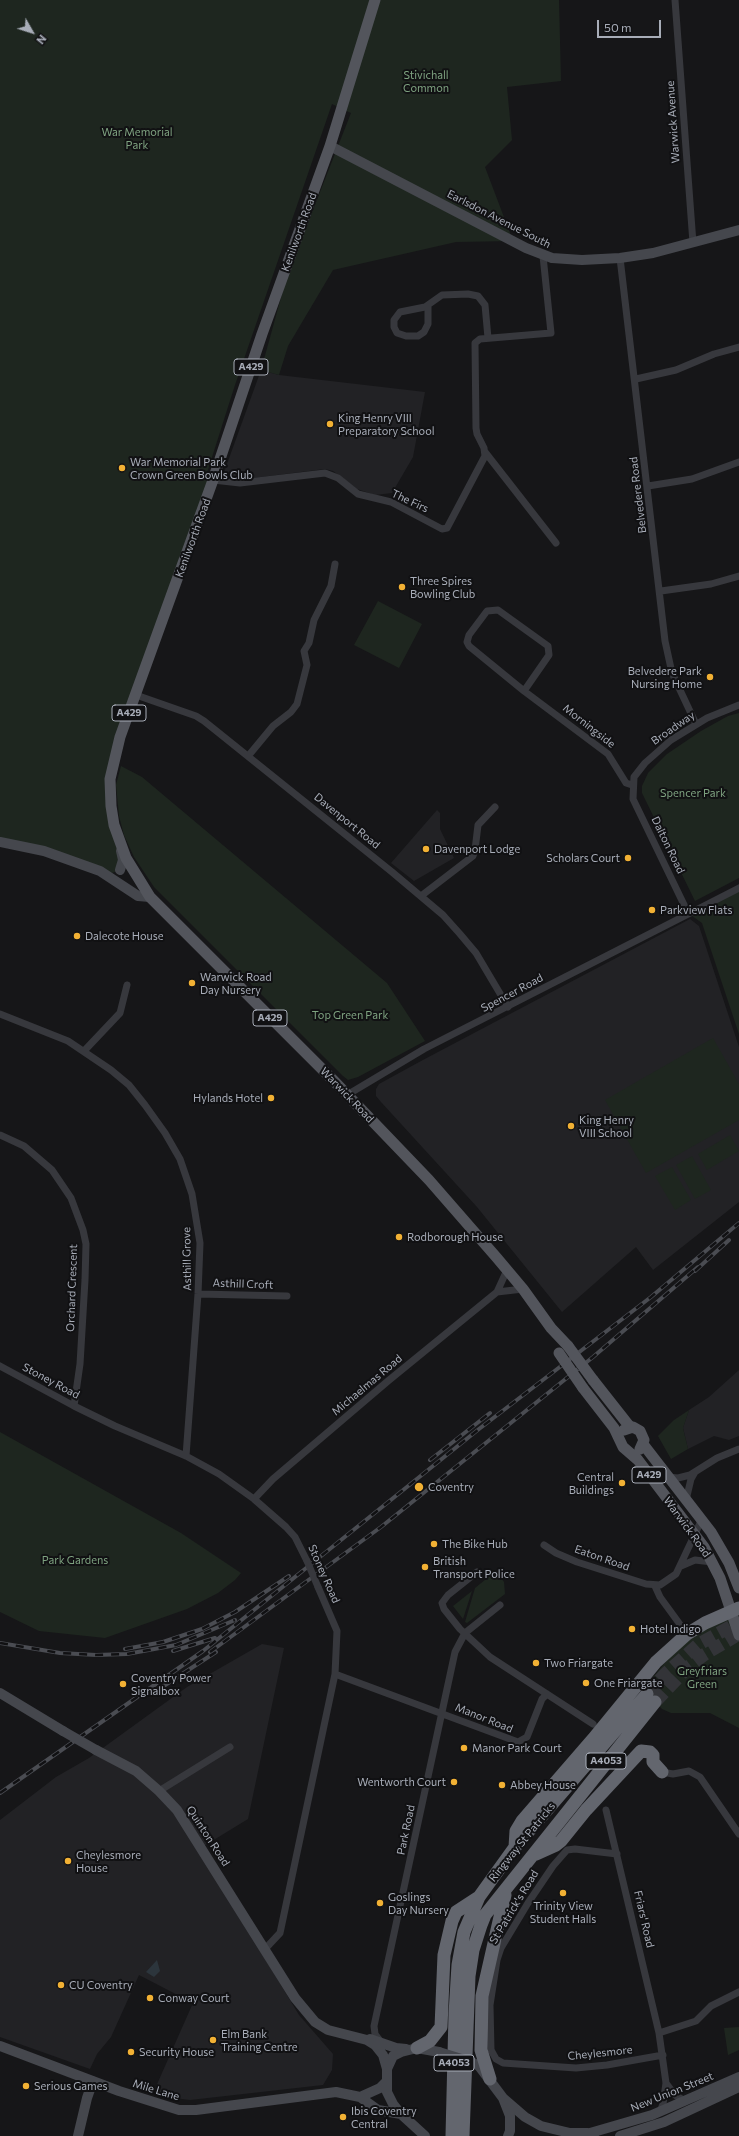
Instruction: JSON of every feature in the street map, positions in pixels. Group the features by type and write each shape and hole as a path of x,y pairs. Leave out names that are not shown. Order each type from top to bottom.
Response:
{"highway":[{"name":"A4053","path":"515,1847 516,1831 522,1821 594,1739 656,1662 687,1634 735,1609"},
{"name":"Ringway St Patricks","path":"651,1698 506,1891 485,1915 473,1950 469,1976 458,2113 458,1965 464,1932 479,1897 515,1847 651,1698"},
{"path":"594,1739 596,1733 593,1724 604,1724 609,1720"},
{"path":"534,1854 556,1845 641,1751 650,1752 653,1755 653,1762 662,1772"},
{"path":"490,2079 481,2050 482,1996 506,1891"},
{"path":"414,2048 430,2041 440,2027 444,1955 452,1920 456,1912 479,1897"},
{"name":"A4053","path":"452,2136 458,2113"},
{"name":"A4053","path":"458,2113 463,2136"}],"main road":[{"name":"Kenilworth Road","path":"134,871 119,843 111,806 110,779 117,748 213,480 262,334 330,146 375,0"},
{"name":"Warwick Road","path":"134,871 150,897 348,1095 458,1212 523,1289 551,1328 583,1388 614,1428 620,1438 621,1445 642,1465 695,1536 712,1562 735,1609 739,1635"},
{"name":"Warwick Road","path":"564,1350 593,1380 630,1427 638,1429 642,1433 643,1444 702,1519 729,1563 739,1588"},
{"path":"620,1438 624,1430 630,1427"},
{"name":"A429","path":"628,1451 638,1450 643,1444"}],"street":[{"name":"Warwick Avenue","path":"675,0 693,243"},
{"name":"Earlsdon Avenue South","path":"330,146 543,256 582,260 620,258 653,253 739,230"},
{"path":"543,256 551,333 478,339 475,344 476,432 485,452 556,543"},
{"name":"Belvedere Road","path":"620,258 661,591 665,641 672,673 696,724"},
{"path":"428,306 428,324 424,332 418,336 406,336 397,333 393,324 397,314 403,311 428,306 433,300 442,295 468,294 478,296 485,306 488,338"},
{"path":"636,379 676,370 714,354 739,347"},
{"name":"The Firs","path":"213,480 240,483 313,473 328,473 338,478 358,494 391,502 444,529 449,526 484,460 485,452"},
{"path":"648,486 692,479 739,462"},
{"path":"249,755 273,726 291,712 297,704 307,665 304,651 310,640 314,620 331,586 334,564"},
{"path":"661,591 711,584 739,576"},
{"name":"Morningside","path":"524,691 549,655 548,646 498,610 488,610 469,635 469,646 524,691 608,754 626,783 632,785"},
{"name":"Davenport Road","path":"136,695 200,718 249,755 421,896 442,915 472,948 508,1007"},
{"name":"Broadway","path":"632,785 634,778 645,763 671,740 696,724 739,705"},
{"name":"Dalton Road","path":"632,785 633,799 688,913"},
{"path":"421,896 473,856 478,826 495,807"},
{"path":"0,842 44,851 107,874 138,896 150,897"},
{"path":"119,843 123,860 120,870"},
{"path":"107,874 124,869 134,871"},
{"name":"Spencer Road","path":"348,1095 424,1049 739,888"},
{"path":"85,1050 120,1013 128,985"},
{"name":"Asthill Grove","path":"0,1014 58,1036 85,1050 111,1070 134,1092 165,1133 180,1159 192,1194 198,1224 200,1250 186,1456"},
{"name":"Orchard Crescent","path":"0,1135 29,1149 52,1170 72,1198 83,1230 86,1244 85,1280 80,1364 74,1406"},
{"name":"Michaelmas Road","path":"254,1499 273,1479 388,1381 497,1292 507,1270"},
{"path":"497,1292 523,1289"},
{"name":"Asthill Croft","path":"198,1294 287,1296"},
{"name":"Stoney Road","path":"0,1366 114,1426 186,1456 219,1474 254,1499 295,1537 307,1561 337,1631 335,1674 280,1933 265,1949"},
{"path":"668,1477 683,1477 717,1458 739,1449"},
{"path":"686,1500 691,1478 695,1471"},
{"path":"687,1634 660,1597 655,1586 665,1583 671,1579 681,1566 702,1519"},
{"name":"Eaton Road","path":"544,1545 569,1559 655,1586"},
{"path":"681,1566 695,1560 712,1562"},
{"path":"477,1572 448,1595 442,1603 444,1608 465,1633 490,1657 593,1724"},
{"path":"465,1633 500,1605"},
{"name":"Park Road","path":"381,2042 375,2034 376,2020 455,1652 465,1633"},
{"name":"Manor Road","path":"335,1674 513,1741 523,1741 527,1737 542,1699 547,1694"},
{"name":"Quinton Road","path":"0,1693 63,1731 136,1772 159,1791 185,1820 295,1998 314,2022 328,2030 366,2040 378,2047 383,2054 387,2069"},
{"path":"159,1791 230,1747"},
{"path":"662,1772 673,1774 689,1771 700,1777 739,1834"},
{"name":"Friars' Road","path":"606,1810 663,2055 666,2084 663,2104 660,2112"},
{"name":"St Patrick's Road","path":"493,2056 490,2045 489,2026 492,1984 501,1948 509,1933 553,1866 567,1850 575,1849 617,1854"},
{"path":"659,2033 696,2021 711,2006 739,1992"},
{"name":"Quinton Road","path":"349,2036 381,2042 396,2048 414,2048 439,2052 479,2066 490,2079"},
{"name":"Mile Lane","path":"0,2046 167,2108 196,2110 336,2092 360,2097 378,2110 401,2114"},
{"path":"414,2048 393,2056 387,2069 386,2082 390,2098 401,2114 425,2136"},
{"name":"Cheylesmore","path":"493,2056 503,2063 584,2068 663,2055"},
{"name":"New Union Street","path":"503,2098 526,2117 542,2126 570,2133 587,2135 660,2112 739,2078"},
{"path":"490,2079 503,2098 510,2116 510,2131 508,2136"},
{"path":"78,2136 93,2080"},
{"path":"360,2097 380,2088 386,2082"},
{"path":"666,2084 675,2095 685,2101"},
{"name":"New Union Street","path":"620,2136 659,2124 739,2087"}],"shaded area":[{"name":"King Henry VIII Preparatory School","path":"261,370 279,375 425,392 413,457 392,493 375,495 357,489 333,471 325,469 245,479 223,475"},
{"name":"Davenport Lodge","path":"437,810 440,813 440,829 454,858 414,881 391,863"},
{"name":"King Henry VIII School","path":"690,919 699,926 739,1047 739,1202 653,1270 636,1247 562,1312 477,1207 381,1102 376,1096 376,1089 379,1084 421,1061"},
{"path":"739,1370 739,1436 729,1440 714,1436 688,1449 683,1428 689,1410 709,1397"},
{"path":"262,1644 284,1648 248,1819 199,1849 299,2015 333,2054 332,2070 323,2085 190,2100 174,2098 154,2091 193,2003 139,1975 111,2037 97,2054 90,2069 0,2037 0,1820 56,1777 89,1758 187,1687"},
{"path":"157,1960 160,1971 154,1977 146,1972"}],"green space":[{"name":"War Memorial Park","path":"0,0 559,0 561,81 507,87 512,140 485,167 513,241 456,242 333,270 288,346 279,375 261,370 287,276 351,113 332,104 235,385 206,476 213,480 113,762 120,870 112,873 0,842"},
{"path":"378,601 422,624 399,668 354,645"},
{"name":"Spencer Park","path":"739,713 739,878 695,901 642,793 642,786 648,773 667,754 701,731 728,716"},
{"name":"Top Green Park","path":"121,766 142,777 387,983 425,1041 358,1077 348,1080 343,1076 154,887 134,857 124,835 119,816 116,785"},
{"path":"739,888 739,1034 702,923 688,913"},
{"path":"713,1038 739,1084 739,1120 646,1173 605,1100"},
{"path":"730,1135 739,1151 707,1170 698,1154"},
{"path":"692,1156 711,1190 695,1199 676,1165"},
{"path":"672,1167 691,1200 675,1210 655,1176"},
{"path":"689,1410 683,1428 688,1449 671,1459 658,1436 674,1420"},
{"name":"Park Gardens","path":"0,1432 181,1533 241,1573 235,1580 218,1593 187,1609 105,1638 39,1631 0,1612"},
{"path":"496,1571 504,1582 505,1594 467,1623 465,1622 475,1588"},
{"path":"472,1591 463,1619 453,1606"},
{"name":"Greyfriars Green","path":"739,1613 739,1728 710,1713 671,1713 662,1709 643,1689 667,1660 691,1638 710,1626"},
{"path":"739,2027 739,2050 728,2055 724,2028"}],"tunnel":[{"path":"647,1694 665,1674 699,1644 739,1622"},
{"path":"655,1702 688,1667 705,1654 739,1634"}],"railway":[{"path":"0,1793 203,1651 479,1429 651,1297 739,1223"},
{"path":"695,1271 729,1240"},
{"path":"210,1652 381,1527 593,1357 698,1267"},
{"path":"430,1460 490,1413"},
{"path":"125,1649 163,1642 202,1629 235,1612 289,1576"},
{"path":"0,1643 60,1653 96,1655 127,1654 176,1645 235,1620"},
{"path":"173,1651 215,1638"},
{"path":"156,1691 216,1652"}],"place":[{"name":"King Henry VIII Preparatory School","path":"330,424"},
{"name":"War Memorial Park Crown Green Bowls Club","path":"122,468"},
{"name":"Three Spires Bowling Club","path":"402,587"},
{"name":"Belvedere Park Nursing Home","path":"710,677"},
{"name":"Davenport Lodge","path":"426,849"},
{"name":"Scholars Court","path":"628,858"},
{"name":"Parkview Flats","path":"652,910"},
{"name":"Dalecote House","path":"77,936"},
{"name":"Warwick Road Day Nursery","path":"192,983"},
{"name":"Hylands Hotel","path":"271,1098"},
{"name":"King Henry VIII School","path":"571,1126"},
{"name":"Rodborough House","path":"399,1237"},
{"name":"Central Buildings","path":"622,1483"},
{"name":"Coventry","path":"419,1487"},
{"name":"The Bike Hub","path":"434,1544"},
{"name":"British Transport Police","path":"425,1567"},
{"name":"Hotel Indigo","path":"632,1629"},
{"name":"Two Friargate","path":"536,1663"},
{"name":"One Friargate","path":"586,1683"},
{"name":"Coventry Power Signalbox","path":"123,1684"},
{"name":"Manor Park Court","path":"464,1748"},
{"name":"Wentworth Court","path":"454,1782"},
{"name":"Abbey House","path":"502,1785"},
{"name":"Cheylesmore House","path":"68,1861"},
{"name":"Trinity View Student Halls","path":"563,1893"},
{"name":"Goslings Day Nursery","path":"380,1903"},
{"name":"CU Coventry","path":"61,1985"},
{"name":"Conway Court","path":"150,1998"},
{"name":"Elm Bank Training Centre","path":"213,2040"},
{"name":"Security House","path":"131,2052"},
{"name":"Serious Games","path":"26,2086"},
{"name":"Ibis Coventry Central","path":"343,2117"}],"park label":[{"name":"Stivichall Common","path":"426,81"}]}
